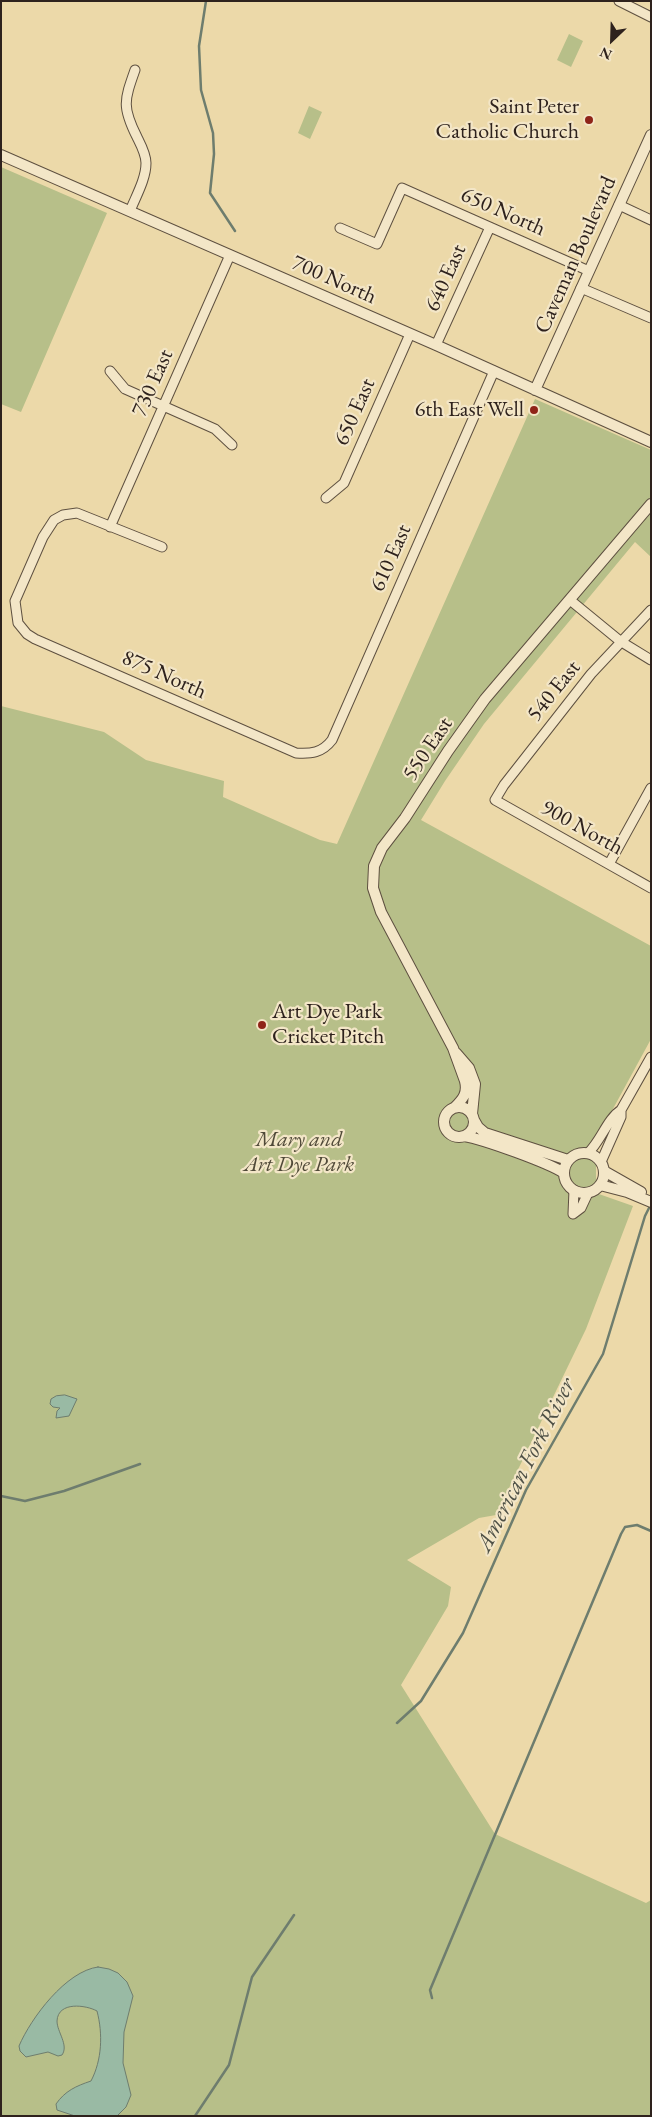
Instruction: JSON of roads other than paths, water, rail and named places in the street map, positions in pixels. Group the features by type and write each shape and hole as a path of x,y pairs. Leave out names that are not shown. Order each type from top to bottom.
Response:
{"street":[{"path":"619,1 651,18"},
{"path":"130,211 142,181 146,164 143,150 127,113 125,102 135,70"},
{"name":"Caveman Boulevard","path":"535,390 651,136"},
{"name":"700 North","path":"1,155 436,345 651,442"},
{"name":"650 North","path":"340,228 377,244 402,188 589,271"},
{"path":"619,205 651,220"},
{"name":"640 East","path":"436,345 490,226"},
{"name":"730 East","path":"110,527 230,255"},
{"path":"581,288 651,318"},
{"name":"650 East","path":"326,498 344,483 410,334"},
{"path":"110,371 125,389 215,429 232,445"},
{"name":"610 East","path":"314,753 322,750 332,740 494,371"},
{"name":"550 East","path":"455,1107 464,1097 466,1086 453,1048 381,912 373,888 374,866 386,842 405,818 472,716 651,504"},
{"name":"875 North","path":"110,527 77,513 63,515 54,520 43,537 15,601 15,610 21,628 35,639 296,753 314,753"},
{"path":"110,527 162,547"},
{"path":"570,600 620,641 651,660"},
{"name":"540 East","path":"495,800 504,784 591,674 651,610"},
{"path":"609,864 651,788"},
{"name":"900 North","path":"495,800 651,888"},
{"name":"550 East","path":"453,1048 469,1068 474,1079 476,1093 473,1117"},
{"path":"600,1185 602,1166 622,1110 651,1057"},
{"path":"564,1173 474,1138 453,1136 446,1130 443,1124 446,1114 455,1107 464,1107 473,1117 478,1127 488,1134 568,1160"},
{"path":"588,1192 574,1190 565,1180 564,1173 568,1160 577,1154 588,1153 596,1146 616,1114 622,1110"},
{"path":"464,1136 471,1132 473,1117"},
{"path":"588,1153 602,1166 651,1202"},
{"path":"574,1190 573,1214 580,1208 588,1192 600,1185 651,1197"}],"waterway":[{"path":"206,1 199,46 201,90 213,133 214,154 210,193 235,231"},
{"name":"American Fork River","path":"397,1723 421,1701 463,1633 526,1490 603,1354 645,1216 650,1206"},
{"path":"1,1496 25,1501 64,1491 140,1464"},
{"path":"432,1998 430,1990 621,1534 625,1527 637,1525 651,1531"},
{"name":"American Fork River","path":"195,2116 229,2065 252,1977 294,1915"}],"place":[{"name":"Saint Peter Catholic Church","path":"589,120"},
{"name":"6th East Well","path":"534,410"},
{"name":"Art Dye Park Cricket Pitch","path":"262,1025"}],"park label":[{"name":"Mary and Art Dye Park","path":"299,1152"}]}
